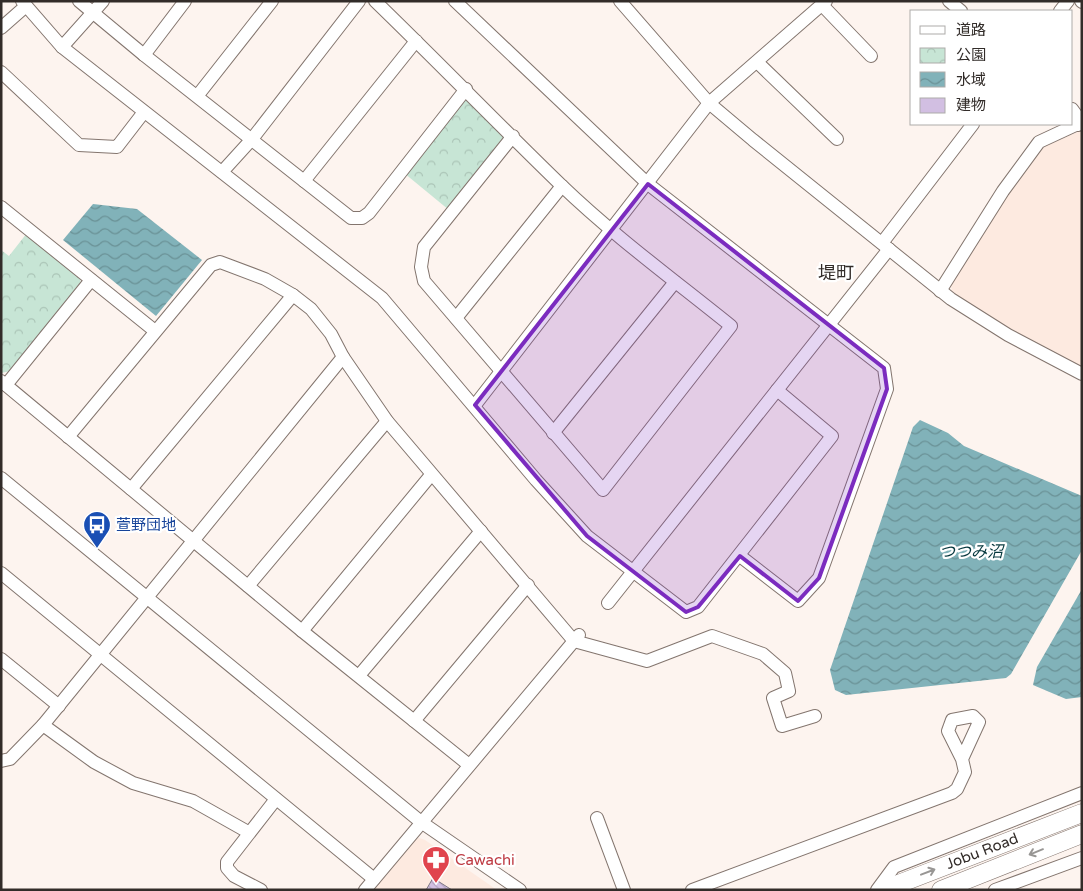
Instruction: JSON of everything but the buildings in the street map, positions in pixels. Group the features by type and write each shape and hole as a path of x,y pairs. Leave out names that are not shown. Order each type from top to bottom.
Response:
{"highway":[{"name":"Jobu Road","path":"883,890 1082,813"},
{"name":"Jobu Road","path":"941,890 1082,834"}],"street":[{"path":"79,1 93,15 198,95 351,218 362,218 369,213 466,89"},
{"path":"62,47 93,15 103,1"},
{"path":"144,55 185,1"},
{"path":"198,95 272,1"},
{"path":"222,172 252,139 359,1"},
{"path":"375,1 466,89 513,136 562,186 611,229 731,326 603,490 424,281 421,267 421,256 424,247 513,136"},
{"path":"455,1 648,184 884,368 887,390 819,578 798,601 740,556"},
{"path":"620,1 709,103 940,291 1008,335 1082,374"},
{"path":"949,1 960,10"},
{"path":"475,405 709,103 824,3 871,56"},
{"path":"1,28 24,4 62,47 382,298 475,405 536,480 587,536 686,612 698,607 740,556 832,436 777,390"},
{"path":"304,181 416,41"},
{"path":"757,62 838,139"},
{"path":"1,72 79,145 117,146 144,112"},
{"path":"940,291 1003,191 1039,142 1080,123 1073,110"},
{"path":"608,603 829,324 972,125"},
{"path":"456,318 562,186"},
{"path":"1,207 156,331"},
{"path":"68,437 211,265 220,262 265,279 293,295 311,310 331,334 343,357 387,421 431,475 528,586 577,638 647,661 712,636 763,654 786,672 789,691 773,698 782,726 815,716"},
{"path":"91,280 3,383 302,631 469,765"},
{"path":"553,433 675,282"},
{"path":"131,489 293,295"},
{"path":"1,761 10,759 43,725 343,357"},
{"path":"248,586 387,421"},
{"path":"302,631 431,475"},
{"path":"1,478 148,596 421,822 515,889"},
{"path":"362,672 481,531"},
{"path":"1,573 374,879"},
{"path":"414,721 528,586"},
{"path":"365,890 577,638"},
{"path":"1,659 58,706"},
{"path":"43,725 94,762 133,783 193,801 239,825 248,832"},
{"path":"692,890 952,793 957,789 965,772 962,759"},
{"path":"877,890 894,867 1082,793"},
{"path":"261,890 234,876 227,868 230,855 276,799"},
{"path":"597,818 624,890"},
{"path":"995,890 1082,858"}],"highlighted area":[{"path":"648,184 884,368 887,389 819,578 798,601 740,556 698,607 686,612 587,536 475,405"}],"shaded area":[{"path":"1082,130 1082,370 1009,331 952,295 951,283 1007,195 1043,147"},
{"path":"416,837 425,840 497,890 372,890"}],"green space":[{"path":"462,101 473,101 505,133 504,141 449,210 404,173"},
{"path":"27,233 79,274 81,284 11,371 1,373 1,250 9,256"}],"water":[{"path":"93,204 137,209 202,260 156,316 63,240"},
{"name":"つつみ沼","path":"920,420 948,433 964,446 1082,496 1082,550 1011,674 1006,678 846,695 835,690 830,670 913,427"},
{"path":"1082,589 1082,697 1066,699 1033,685 1037,667"}],"place":[{"name":"萱野団地","path":"97,549"},
{"name":"Cawachi","path":"436,884"}],"district":[{"name":"堤町","path":"836,273"}]}
